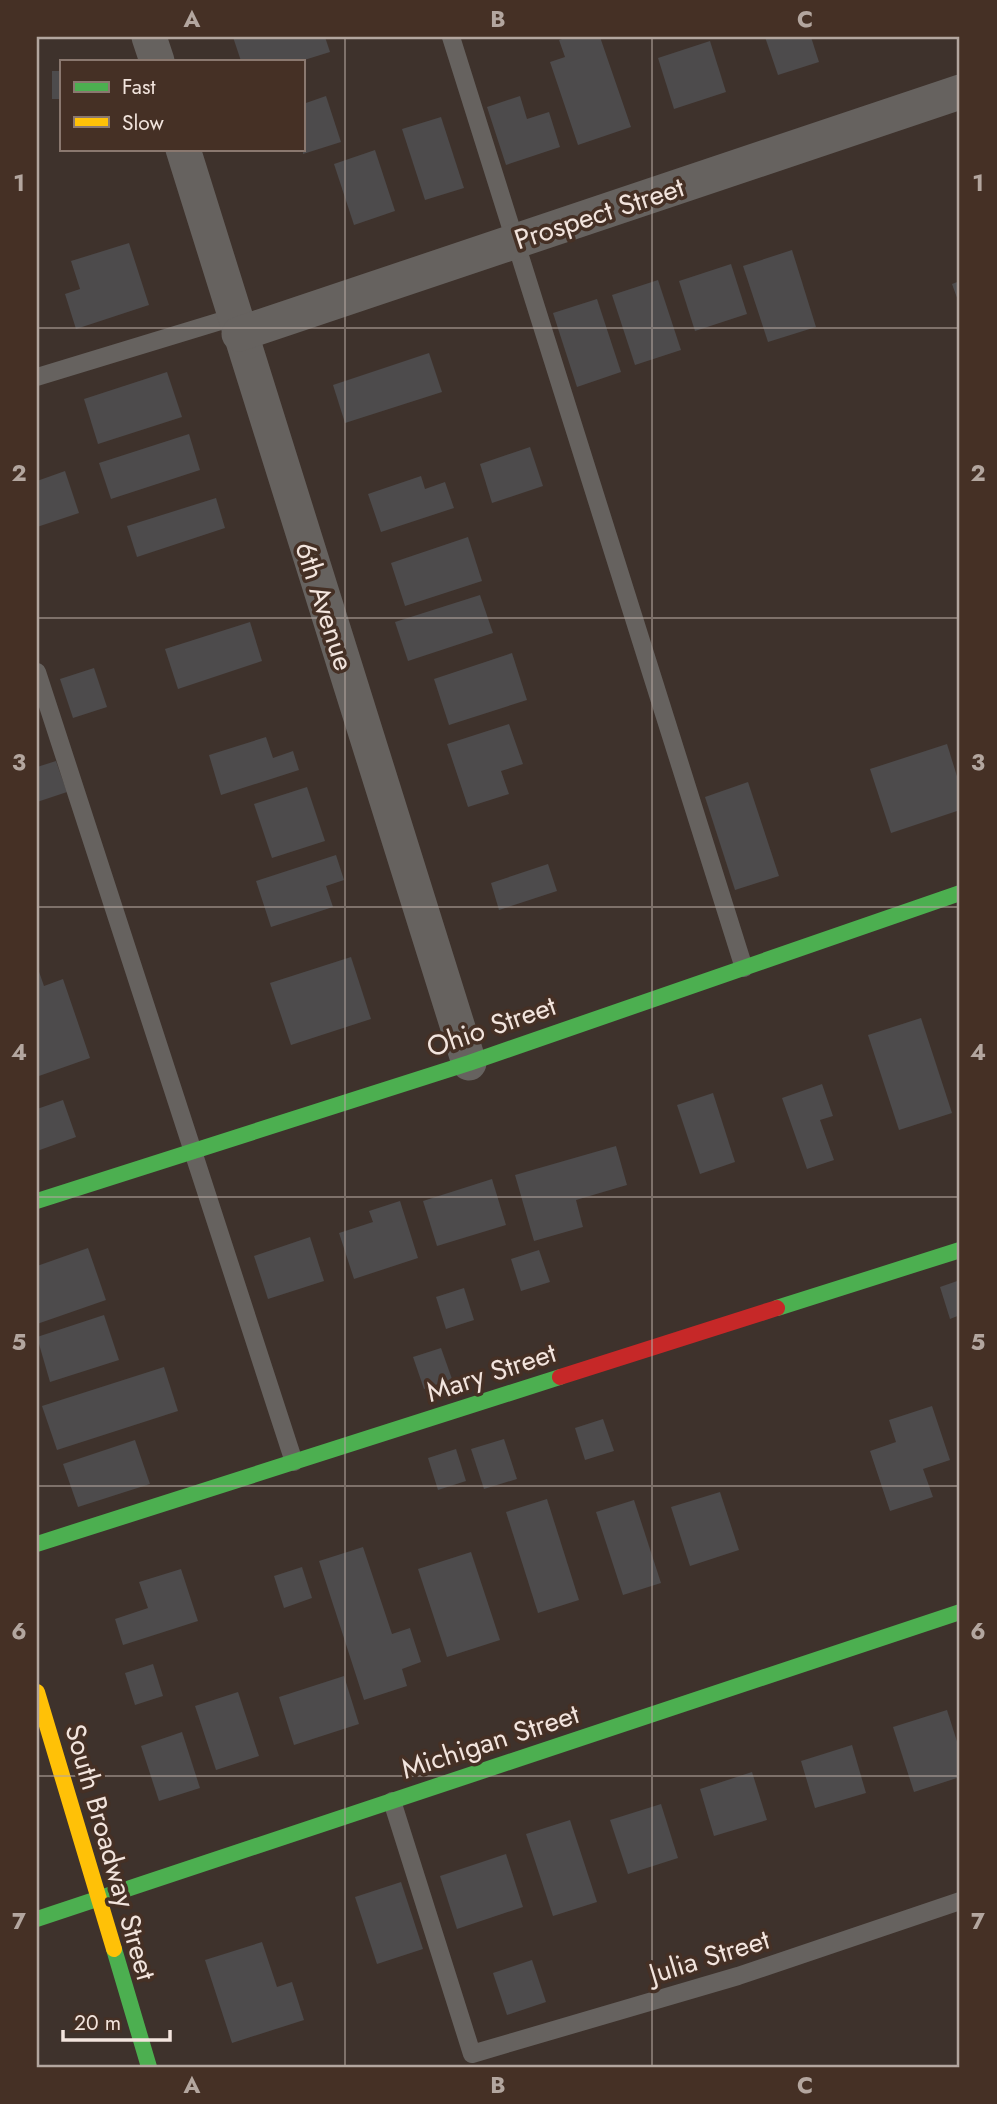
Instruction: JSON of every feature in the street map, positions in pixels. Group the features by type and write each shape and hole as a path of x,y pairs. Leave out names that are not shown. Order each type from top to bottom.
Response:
{"street":[{"path":"149,37 157,60"},
{"name":"Prospect Street","path":"236,325 513,242 960,92"},
{"name":"6th Avenue","path":"183,150 469,1063"},
{"name":"Ohio Street","path":"37,1201 469,1063 960,893"},
{"name":"Mary Street","path":"37,1544 960,1250"},
{"name":"Michigan Street","path":"37,1919 960,1612"},
{"name":"South Broadway Street","path":"37,1692 96,1899 149,2067"}],"lane":[{"path":"451,37 513,242 744,968"},
{"path":"37,377 236,325"},
{"path":"37,672 294,1462"},
{"name":"Julia Street","path":"392,1801 472,2054 738,1976 960,1901"}],"building":[{"path":"233,37 325,37 330,52 304,60 241,60"},
{"path":"568,37 600,37 631,127 578,145 550,62 565,57 559,40"},
{"path":"765,37 811,37 819,62 778,75"},
{"path":"710,41 726,92 674,109 658,58"},
{"path":"52,71 60,71 60,99 52,99"},
{"path":"326,96 341,142 303,154 304,104"},
{"path":"520,96 527,119 549,112 560,147 506,165 487,107"},
{"path":"441,117 464,188 425,200 402,129"},
{"path":"375,150 395,211 354,225 334,164"},
{"path":"129,243 149,305 76,329 65,294 80,289 71,261"},
{"path":"792,250 816,327 768,342 743,266"},
{"path":"731,264 747,314 695,331 679,281"},
{"path":"658,280 681,350 635,365 612,295"},
{"path":"960,281 960,306 952,284"},
{"path":"597,299 621,372 577,387 553,313"},
{"path":"429,353 442,392 345,423 333,385"},
{"path":"167,372 182,417 98,444 84,399"},
{"path":"189,434 200,470 111,499 99,463"},
{"path":"530,447 543,486 492,503 480,464"},
{"path":"65,471 79,513 37,527 37,481"},
{"path":"421,476 425,489 445,482 454,508 381,532 368,494"},
{"path":"216,498 225,528 137,557 127,526"},
{"path":"468,537 482,581 405,606 391,563"},
{"path":"480,595 493,633 408,661 395,622"},
{"path":"250,622 262,661 178,689 165,649"},
{"path":"512,653 527,700 449,725 434,679"},
{"path":"94,668 107,707 73,718 60,679"},
{"path":"509,724 523,764 501,771 509,794 468,807 447,744"},
{"path":"266,737 273,758 293,751 299,770 221,795 209,755"},
{"path":"947,744 960,786 960,810 891,833 870,769"},
{"path":"56,761 67,792 37,802 37,767"},
{"path":"748,782 779,876 735,890 705,797"},
{"path":"307,787 325,841 272,858 254,804"},
{"path":"336,855 344,880 326,886 333,907 271,927 256,881"},
{"path":"548,864 557,891 499,910 491,883"},
{"path":"351,957 371,1019 291,1045 270,983"},
{"path":"37,966 44,986 63,979 90,1058 39,1076"},
{"path":"921,1018 952,1113 899,1130 868,1035"},
{"path":"822,1084 833,1116 820,1120 834,1160 807,1169 782,1098"},
{"path":"713,1093 735,1162 700,1174 677,1105"},
{"path":"63,1100 76,1137 37,1151 37,1109"},
{"path":"616,1146 627,1185 576,1200 583,1227 534,1241 515,1175"},
{"path":"492,1179 506,1225 437,1246 423,1201"},
{"path":"400,1201 418,1258 354,1279 339,1233 373,1222 369,1211"},
{"path":"310,1237 324,1281 268,1299 254,1256"},
{"path":"88,1248 106,1300 37,1324 37,1266"},
{"path":"539,1250 550,1282 521,1291 511,1259"},
{"path":"960,1280 960,1315 950,1319 940,1287"},
{"path":"464,1288 474,1320 446,1329 436,1297"},
{"path":"104,1315 119,1360 50,1382 37,1337"},
{"path":"441,1348 452,1379 424,1389 413,1357"},
{"path":"164,1367 178,1411 57,1450 42,1406"},
{"path":"932,1406 950,1460 923,1469 933,1497 890,1511 870,1451 896,1442 889,1420"},
{"path":"603,1419 614,1451 585,1460 575,1428"},
{"path":"504,1439 517,1479 484,1489 471,1449"},
{"path":"135,1440 150,1484 78,1507 63,1464"},
{"path":"456,1449 466,1481 438,1490 428,1458"},
{"path":"720,1492 739,1550 690,1566 671,1507"},
{"path":"547,1499 579,1600 538,1613 506,1512"},
{"path":"634,1500 661,1583 623,1595 596,1512"},
{"path":"363,1547 392,1634 410,1628 421,1662 402,1669 407,1686 364,1700 319,1561"},
{"path":"471,1552 500,1640 447,1657 418,1569"},
{"path":"302,1567 312,1598 284,1608 274,1576"},
{"path":"181,1569 198,1621 123,1645 115,1619 148,1608 139,1582"},
{"path":"153,1664 163,1696 135,1705 125,1673"},
{"path":"344,1676 359,1724 294,1745 279,1697"},
{"path":"238,1692 259,1756 216,1770 195,1706"},
{"path":"947,1710 960,1751 960,1777 914,1792 893,1727"},
{"path":"182,1732 200,1788 159,1801 141,1746"},
{"path":"852,1745 866,1793 815,1808 801,1761"},
{"path":"752,1772 767,1820 714,1836 700,1789"},
{"path":"661,1804 678,1858 628,1874 610,1820"},
{"path":"570,1820 597,1902 553,1916 526,1834"},
{"path":"506,1854 523,1907 457,1929 440,1876"},
{"path":"401,1882 423,1949 377,1964 355,1897"},
{"path":"262,1942 277,1987 292,1982 304,2020 232,2043 205,1960"},
{"path":"532,1960 546,2002 507,2015 493,1973"}],"traffic: fast":[{"path":"37,1201 469,1063 960,893"},
{"path":"777,1308 960,1250"},
{"path":"37,1544 560,1377"},
{"path":"37,1919 960,1612"},
{"path":"114,1949 149,2067"}],"traffic: slow":[{"path":"37,1692 114,1949"}],"traffic: jam":[{"path":"560,1377 777,1308"}]}
